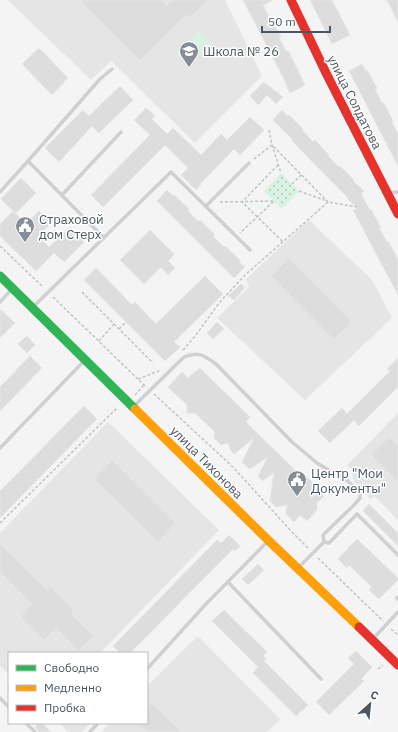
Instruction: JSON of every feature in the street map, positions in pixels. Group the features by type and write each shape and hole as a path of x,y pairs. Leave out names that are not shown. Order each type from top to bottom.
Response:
{"main road":[{"name":"улица Солдатова","path":"291,0 327,75 398,214"},
{"name":"улица Тихонова","path":"0,276 269,541 398,665"}],"lane":[{"path":"0,192 100,79 112,69"},
{"path":"62,195 121,132"},
{"path":"28,161 104,238"},
{"path":"206,206 249,163"},
{"path":"33,308 171,172 250,250"},
{"path":"387,193 398,192"},
{"path":"0,302 13,289"},
{"path":"133,407 184,357 192,354 208,358 216,364 292,442 317,463 330,471 339,473 360,494 360,498 354,505 323,535 324,542"},
{"path":"0,448 85,360"},
{"path":"298,569 313,552 324,542 329,543 357,514 398,555"},
{"path":"148,668 205,605 269,541"},
{"path":"228,582 321,679"},
{"path":"372,640 398,612"},
{"path":"0,698 8,706"},
{"path":"27,724 35,732"},
{"path":"90,732 97,724"}],"path":[{"path":"269,130 281,173"},
{"path":"249,163 272,145"},
{"path":"272,145 328,202"},
{"path":"242,202 278,165"},
{"path":"292,184 301,175"},
{"path":"299,191 328,202 357,207"},
{"path":"210,202 274,201 236,236"},
{"path":"242,202 283,242"},
{"path":"182,351 196,335 219,303 244,276 328,202"},
{"path":"0,246 150,391 233,467 291,531 398,635"},
{"path":"82,292 153,363"},
{"path":"119,329 126,322"},
{"path":"99,341 114,324"},
{"path":"138,379 162,370"},
{"path":"0,523 117,408"}],"shaded area":[{"name":"Школа № 26","path":"8,0 225,0 262,76 195,143 111,61 91,80"},
{"path":"309,220 372,280 392,318 305,400 217,318 249,287 246,279"},
{"path":"398,413 398,520 374,496 371,500 354,482 352,475 353,471 347,465"},
{"path":"108,422 219,530 101,652 8,652 8,674 0,666 0,533"},
{"path":"198,636 280,719 267,732 103,732 102,731 109,724 148,724 148,685"},
{"path":"60,724 90,724 82,732 68,732"}],"green space":[{"path":"198,31 211,44 189,65 176,52"},
{"path":"281,173 299,191 282,209 264,191"}],"building":[{"path":"79,0 162,0 167,5 173,0 208,0 189,18 186,15 140,61"},
{"path":"243,0 273,0 263,5 281,37 279,38 286,51 288,50 305,85 290,93"},
{"path":"310,0 332,0 350,35 332,44"},
{"path":"387,0 398,0 398,22"},
{"path":"39,48 68,78 52,95 22,64"},
{"path":"362,64 377,88 375,89 382,103 384,103 398,134 398,166 349,71"},
{"path":"264,82 283,97 276,104 267,95 258,105 250,96"},
{"path":"120,86 133,100 99,133 92,126 59,162 45,148 83,110 89,116"},
{"path":"146,108 155,116 152,119 167,134 173,128 201,155 221,134 227,140 250,117 264,130 240,155 234,149 196,190 181,175 188,168 165,145 103,207 91,195 150,135 134,120"},
{"path":"282,110 303,129 302,130 313,142 315,140 329,155 328,156 364,191 361,194 370,210 371,209 381,228 379,228 398,259 398,295 353,210 357,208 273,120"},
{"path":"21,178 36,193 16,214 26,224 39,211 51,223 38,236 49,247 70,227 84,242 64,262 54,253 36,271 0,236 0,224 13,211 1,199"},
{"path":"167,190 189,209 188,211 199,222 200,220 215,235 213,236 224,247 225,246 240,260 239,262 245,267 234,278 157,201"},
{"path":"150,230 174,254 168,261 175,268 168,275 161,267 144,284 120,260"},
{"path":"289,258 352,322 334,340 271,276"},
{"path":"96,268 132,305 135,302 156,324 205,276 223,294 174,342 180,347 165,361 84,280"},
{"path":"241,284 245,288 234,300 228,296"},
{"path":"0,309 15,323 0,338"},
{"path":"217,322 224,329 213,339 207,333"},
{"path":"27,336 35,345 27,353 18,344"},
{"path":"30,356 42,368 0,411 0,387"},
{"path":"398,358 398,387 359,426 354,420 330,443 318,431 342,408 347,414 390,371 387,369"},
{"path":"200,368 250,417 246,422 297,472 298,471 304,477 305,475 320,490 318,491 324,496 317,503 317,510 307,521 300,515 294,522 286,514 287,505 276,507 270,501 274,472 263,481 258,476 268,457 250,469 242,462 254,438 234,454 228,443 221,445 214,438 215,432 195,413 187,413 187,405 168,387 182,372 188,378"},
{"path":"84,406 97,419 0,518 0,491"},
{"path":"389,437 398,445 398,482 371,455"},
{"path":"112,460 176,523 158,542 94,479"},
{"path":"369,504 398,533 398,546 363,511"},
{"path":"229,535 240,546 235,551 233,549 131,652 119,652 113,646 217,540 221,543"},
{"path":"357,539 398,578 398,580 379,599 369,590 372,587 349,565 347,568 338,559"},
{"path":"0,543 47,590 50,586 74,610 71,613 94,636 79,651 56,628 44,640 20,617 32,604 0,572"},
{"path":"258,564 264,570 248,585 242,579"},
{"path":"224,610 267,652 263,656 266,659 264,661 308,705 296,716 253,673 258,667 212,621"},
{"path":"356,651 372,667 361,679 364,681 329,715 316,702 354,664 348,658"},
{"path":"152,703 182,732 146,732 137,724 148,724 148,707"},
{"path":"38,724 43,724 51,732 39,732 35,727"}],"traffic: fast":[{"path":"0,276 135,409"}],"traffic: slow":[{"path":"135,409 359,627"}],"traffic: jam":[{"path":"291,0 327,75 398,214"},
{"path":"359,627 398,665"}],"place":[{"name":"Школа № 26","path":"189,68"},
{"name":"Страховой дом Стерх","path":"25,243"},
{"name":"Центр \"Мои Документы\"","path":"297,497"}]}
